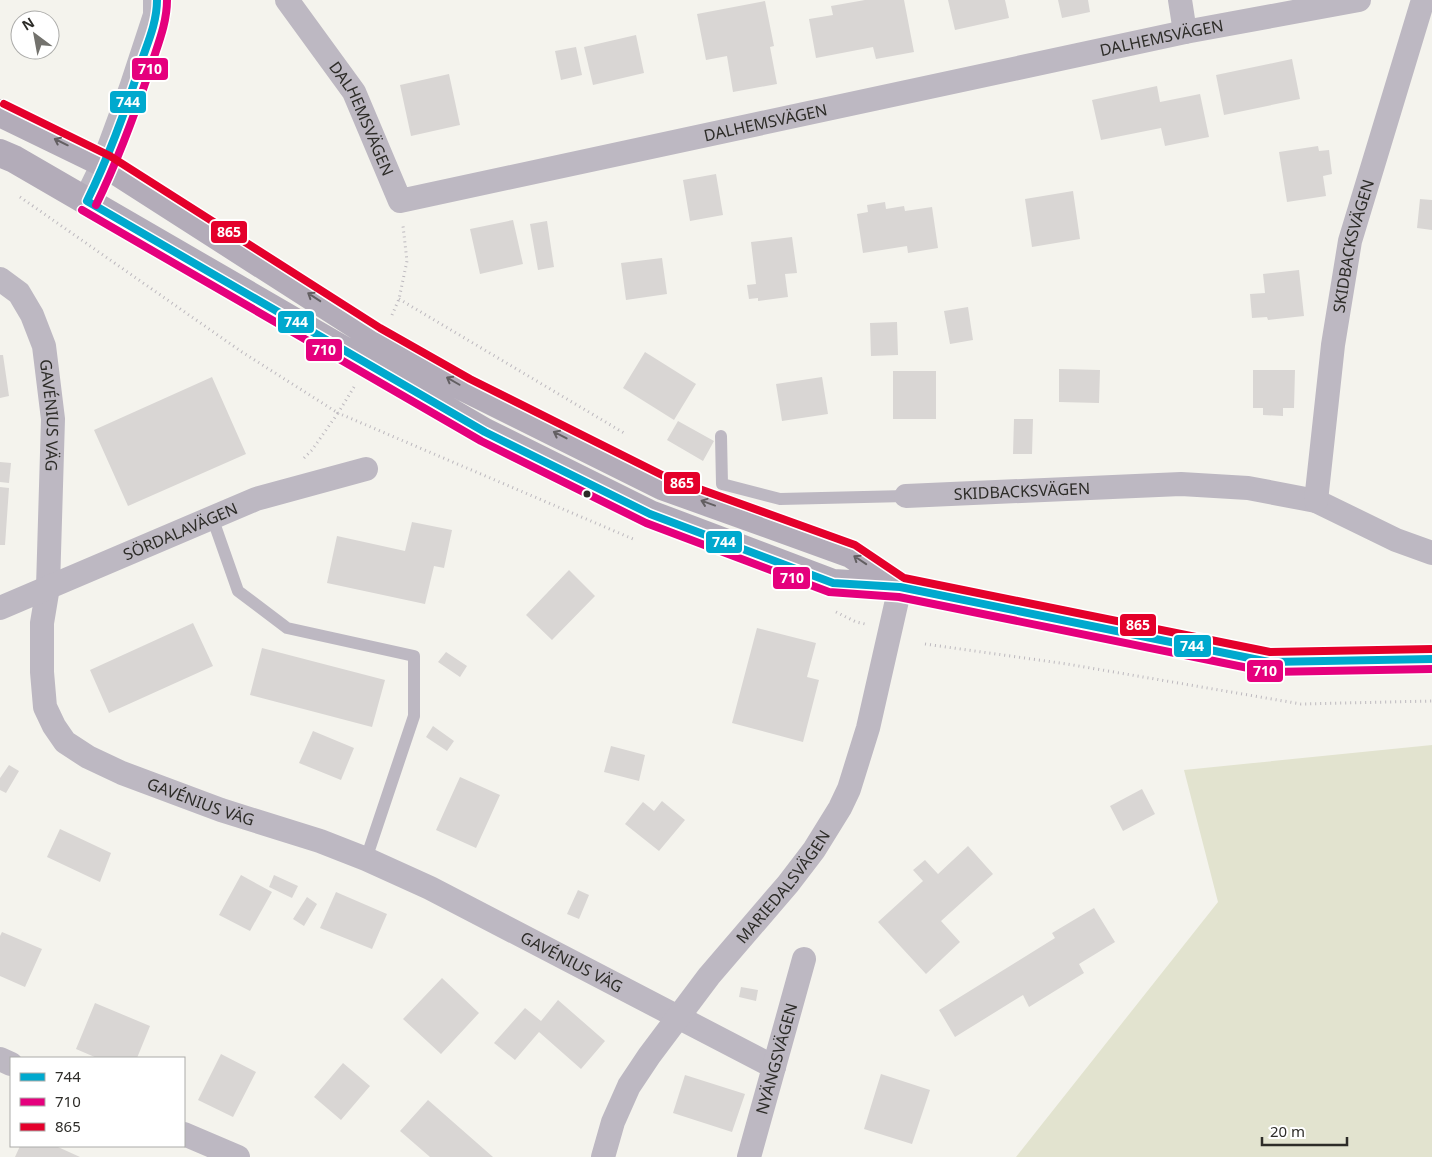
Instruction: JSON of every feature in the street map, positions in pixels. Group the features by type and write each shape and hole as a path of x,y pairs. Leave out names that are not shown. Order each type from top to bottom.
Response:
{"main road":[{"path":"0,113 105,164 375,337 465,388 662,486 851,554 900,587"},
{"path":"0,153 485,432 650,514 833,583 900,587 1270,662 1432,659"}],"street":[{"path":"87,202 105,164 157,15 156,0"},
{"name":"DALHEMSVÄGEN","path":"287,0 354,92 400,201 1185,32 1359,0"},
{"path":"1180,0 1185,32"},
{"name":"SKIDBACKSVÄGEN","path":"1316,501 1333,345 1350,242 1423,0"},
{"name":"GAVÉNIUS VÄG","path":"0,279 20,293 32,315 44,346 53,419 48,587 42,623 42,672 46,707 54,726 66,742 88,757 122,773 221,810 320,841 366,859 430,888 774,1066"},
{"name":"SÖRDALAVÄGEN","path":"0,608 212,516 256,499 366,469"},
{"name":"SKIDBACKSVÄGEN","path":"906,496 1182,484 1248,488 1316,501 1396,540 1432,553"},
{"name":"MARIEDALSVÄGEN","path":"603,1157 613,1122 629,1086 649,1056 709,976 788,884 814,850 843,802 849,789 868,728 900,587"},
{"name":"NYÄNGSVÄGEN","path":"749,1157 804,959"},
{"path":"185,1134 238,1157"}],"lane":[{"path":"721,436 722,484 780,499 906,496"},
{"path":"212,516 238,591 287,628 414,656 414,716 366,859"}],"path":[{"path":"13,193 242,352 338,413"},
{"path":"390,320 399,298 407,261 400,201"},
{"path":"399,298 626,434"},
{"path":"285,491 282,479 312,450 356,384"},
{"path":"925,644 1067,664 1301,704 1432,701"}],"green space":[{"path":"1432,745 1432,1157 1016,1157 1218,902 1184,770"}],"building":[{"path":"865,0 904,0 914,52 876,59 873,47 816,58 809,19 833,15 831,6"},
{"path":"948,0 1005,0 1009,18 955,30"},
{"path":"1058,0 1088,0 1090,12 1062,18"},
{"path":"765,1 774,46 770,47 777,84 733,92 727,56 706,60 697,14"},
{"path":"636,35 644,73 593,85 584,47"},
{"path":"576,47 582,75 561,80 555,51"},
{"path":"1292,59 1300,99 1224,115 1216,75"},
{"path":"449,74 460,125 411,136 400,85"},
{"path":"1157,86 1160,102 1200,94 1209,137 1165,146 1161,128 1101,140 1092,100"},
{"path":"1318,146 1319,151 1329,150 1332,174 1323,176 1326,196 1287,202 1279,152"},
{"path":"716,174 723,215 690,221 683,180"},
{"path":"1073,191 1080,239 1032,247 1025,199"},
{"path":"1420,199 1432,200 1432,230 1417,228"},
{"path":"885,202 886,209 904,206 905,211 932,207 938,248 908,253 907,246 863,253 857,214 868,212 867,205"},
{"path":"513,220 523,264 480,274 470,229"},
{"path":"547,221 554,267 538,270 530,224"},
{"path":"792,237 797,273 785,274 788,297 758,301 758,298 749,299 747,285 756,284 751,242"},
{"path":"662,258 667,294 626,300 621,263"},
{"path":"1299,270 1304,316 1268,320 1267,317 1252,318 1250,294 1265,293 1263,274"},
{"path":"968,307 973,340 950,344 944,311"},
{"path":"897,322 898,355 871,356 870,323"},
{"path":"645,352 696,384 674,420 623,388"},
{"path":"0,355 3,355 9,396 0,398"},
{"path":"1059,369 1100,370 1099,403 1059,402"},
{"path":"1253,370 1295,370 1294,408 1283,408 1283,416 1263,415 1263,408 1253,408"},
{"path":"893,371 936,371 936,419 893,419"},
{"path":"212,377 246,454 128,506 94,430"},
{"path":"822,377 828,414 782,421 776,384"},
{"path":"1014,419 1033,419 1032,454 1013,454"},
{"path":"678,421 714,441 703,461 667,440"},
{"path":"0,462 11,463 9,483 0,482"},
{"path":"0,487 9,488 5,545 0,545"},
{"path":"412,522 452,530 444,568 434,566 425,604 327,583 337,536 405,551"},
{"path":"569,570 595,596 552,640 526,615"},
{"path":"193,623 213,666 109,713 90,670"},
{"path":"757,628 816,643 807,677 819,680 803,742 732,723"},
{"path":"262,648 385,680 372,727 250,695"},
{"path":"446,652 467,666 460,677 438,662"},
{"path":"433,726 454,741 447,751 426,737"},
{"path":"313,731 354,748 341,780 299,763"},
{"path":"611,746 645,755 639,781 604,772"},
{"path":"9,765 19,771 6,793 0,790 0,778"},
{"path":"460,777 500,795 476,848 436,830"},
{"path":"1142,789 1155,814 1123,831 1110,806"},
{"path":"662,801 685,820 659,851 625,824 643,802 654,811"},
{"path":"60,829 111,853 100,882 47,857"},
{"path":"968,846 993,874 941,921 960,942 926,974 878,922 923,881 913,870 925,860 938,874"},
{"path":"241,875 272,892 250,931 219,915"},
{"path":"274,875 298,886 292,898 269,887"},
{"path":"578,890 589,895 579,919 567,914"},
{"path":"336,892 387,914 372,949 320,928"},
{"path":"307,897 317,904 304,926 293,919"},
{"path":"1094,908 1115,942 1079,964 1084,973 1029,1007 1023,995 955,1037 939,1010 1055,938 1052,933"},
{"path":"2,932 42,949 25,987 0,976 0,936"},
{"path":"442,978 479,1013 441,1054 403,1019"},
{"path":"741,987 758,990 756,1001 739,997"},
{"path":"558,1000 605,1041 581,1069 539,1032 515,1060 494,1043 525,1008 541,1021"},
{"path":"95,1003 150,1026 137,1057 95,1057 76,1049"},
{"path":"221,1054 256,1072 233,1117 198,1100"},
{"path":"343,1063 370,1086 341,1120 314,1097"},
{"path":"881,1074 930,1090 912,1144 864,1129"},
{"path":"685,1075 745,1094 732,1132 673,1113"},
{"path":"428,1100 493,1157 430,1157 400,1131"},
{"path":"20,1147 58,1147 80,1157 15,1157"}],"transit line":[{"name":"744","path":"87,201 110,150 152,32 157,0"},
{"name":"710","path":"96,205 119,154 145,84 164,25 167,0"},
{"name":"865","path":"4,104 110,156 380,328 470,379 666,477 855,545 904,578 1270,652 1432,649"},
{"name":"744","path":"87,201 485,432 650,514 833,583 900,587 1269,662 1432,659"},
{"name":"710","path":"82,210 481,441 646,523 829,592 899,597 1268,672 1432,669"}]}
